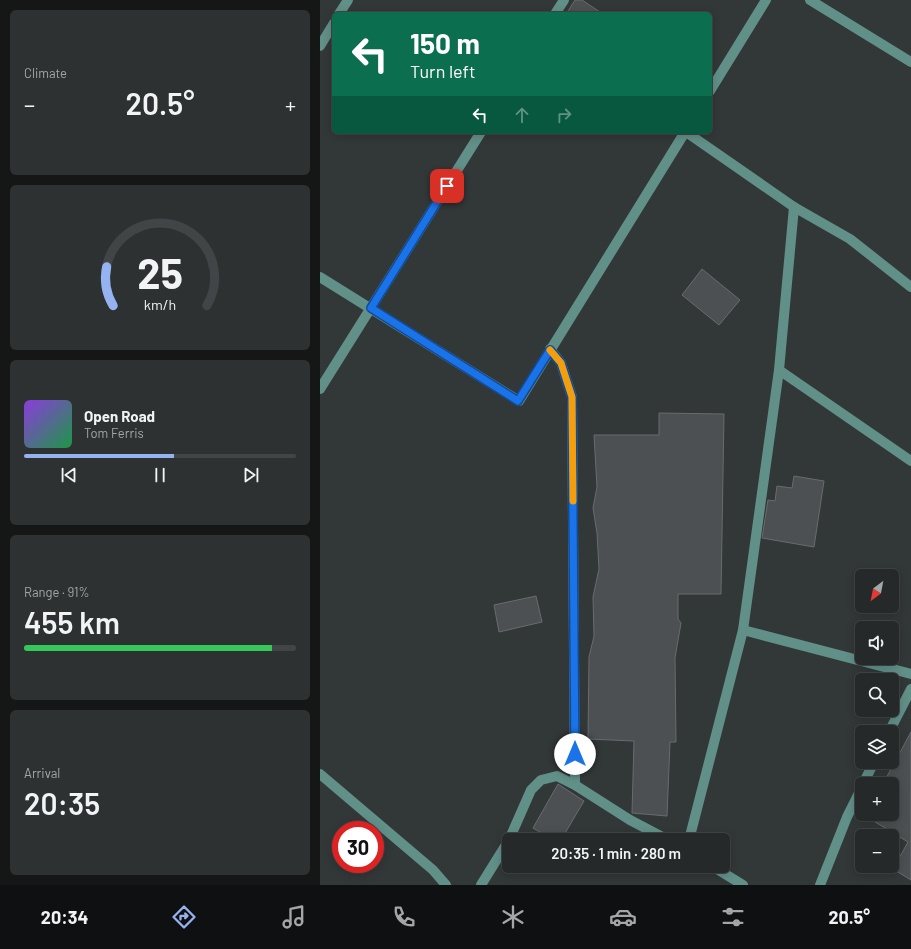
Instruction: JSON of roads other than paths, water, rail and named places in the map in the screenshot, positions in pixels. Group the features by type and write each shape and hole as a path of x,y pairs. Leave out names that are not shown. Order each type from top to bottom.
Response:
{"street":[{"path":"340,12 348,0"},
{"path":"556,12 564,0"},
{"path":"712,88 766,0"},
{"path":"810,0 911,62"},
{"path":"320,46 332,26"},
{"path":"320,389 480,134"},
{"path":"320,277 518,401 684,134"},
{"path":"688,134 794,207 850,239 911,288"},
{"path":"691,833 743,630 779,370 794,207"},
{"path":"550,350 561,363 572,397 575,785"},
{"path":"779,370 911,462"},
{"path":"743,630 911,674"},
{"path":"893,725 911,689"},
{"path":"320,774 433,870 446,885"},
{"path":"481,885 509,840 530,790 541,780 557,776 575,785 630,820 655,833"},
{"path":"820,885 847,817 855,801"},
{"path":"723,873 743,885"}]}
